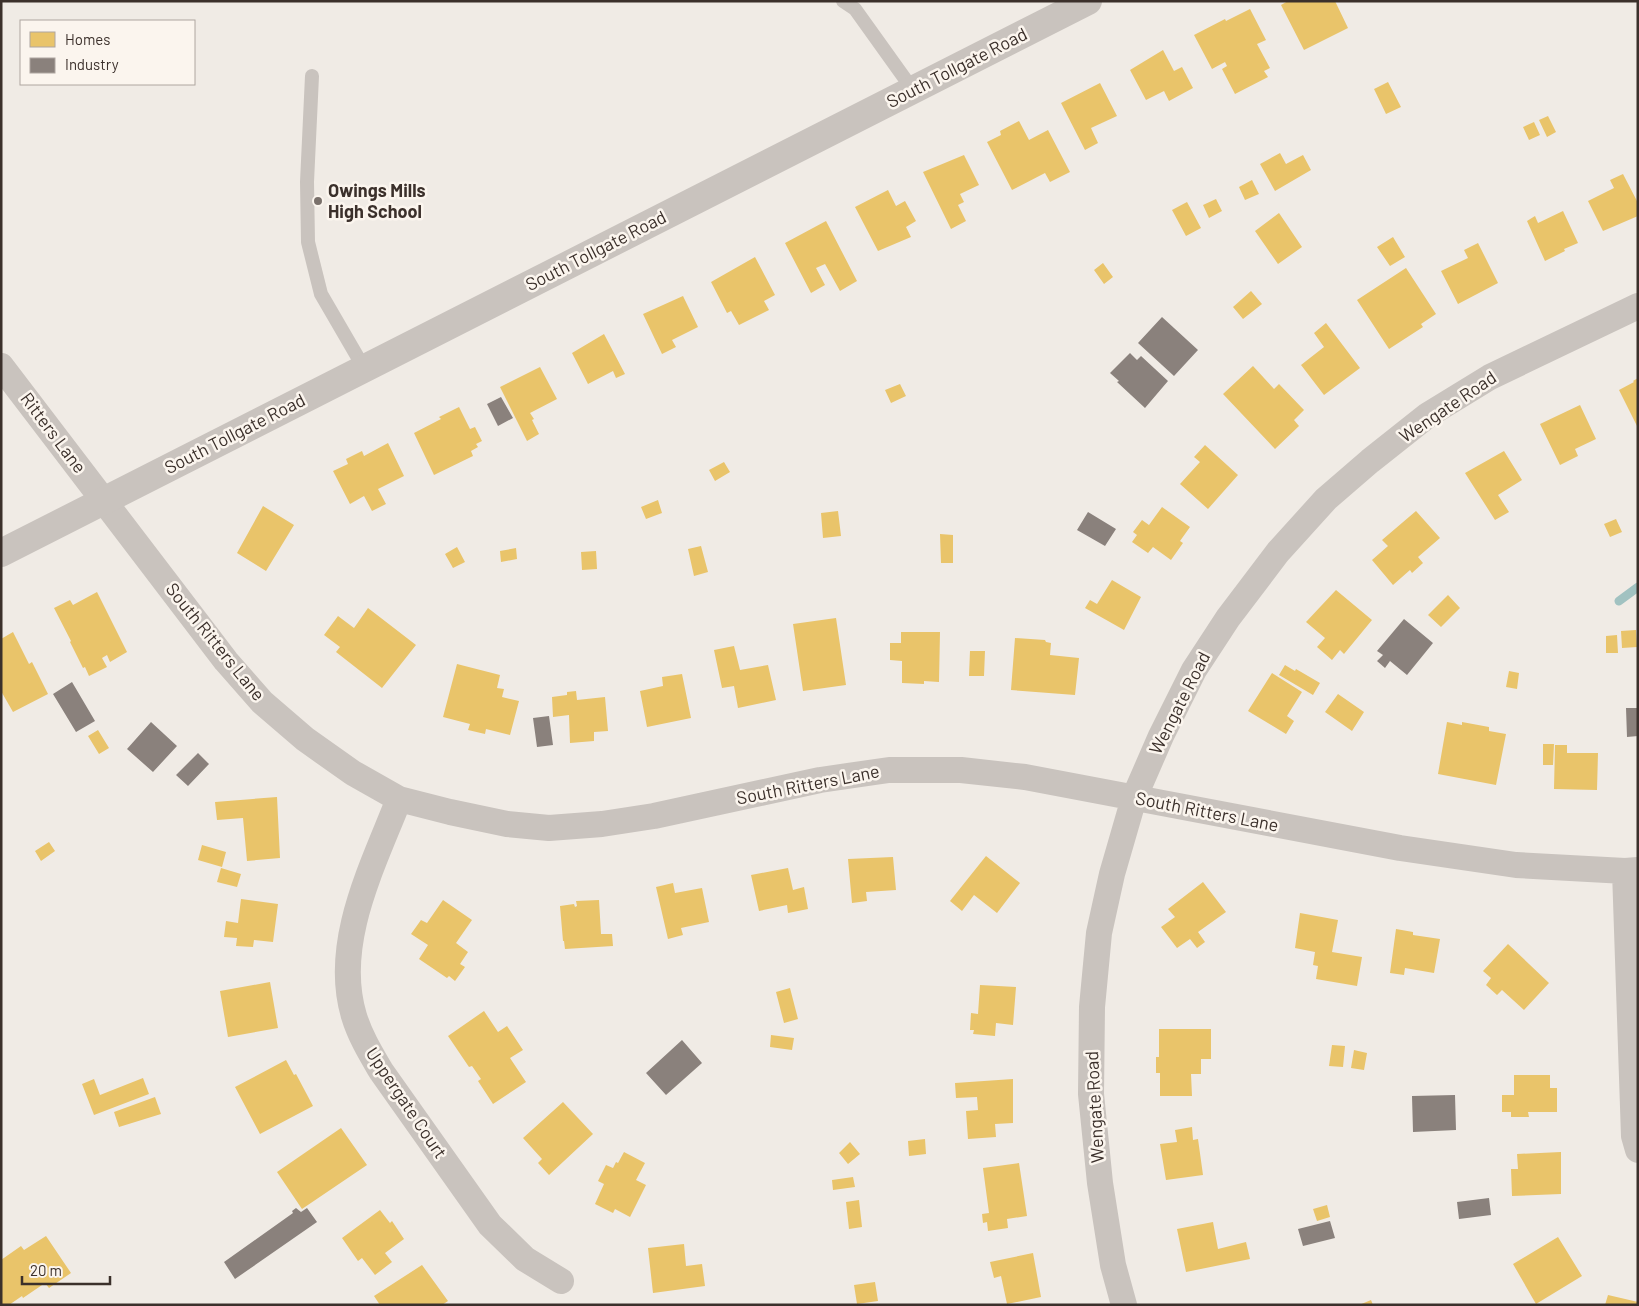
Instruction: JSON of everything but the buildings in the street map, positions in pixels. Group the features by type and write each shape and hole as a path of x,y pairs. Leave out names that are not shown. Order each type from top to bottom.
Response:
{"street":[{"name":"South Tollgate Road","path":"1,553 1088,1"},
{"name":"Wengate Road","path":"1124,1305 1113,1265 1100,1183 1091,1094 1092,1007 1099,933 1112,874 1134,798 1161,736 1194,670 1228,618 1272,559 1326,499 1370,461 1428,416 1490,377 1552,345 1638,306"},
{"name":"Ritters Lane","path":"1,366 104,500"},
{"name":"South Ritters Lane","path":"104,500 226,661 262,702 305,739 345,768 399,799 450,812 507,824 549,828 602,824 654,816 820,780 889,770 961,770 1025,777 1400,848 1516,865 1632,871"},
{"name":"Uppergate Court","path":"399,799 356,911 348,959 348,985 354,1016 366,1045 381,1071 490,1225 525,1259 561,1281"},
{"path":"1632,871 1634,1136 1638,1150"}],"lane":[{"path":"843,1 855,9 912,90"},
{"path":"312,76 307,182 308,242 321,294 364,368"}],"waterway":[{"path":"1619,601 1638,587"}],"place":[{"name":"Owings Mills High School","path":"318,201"}]}
